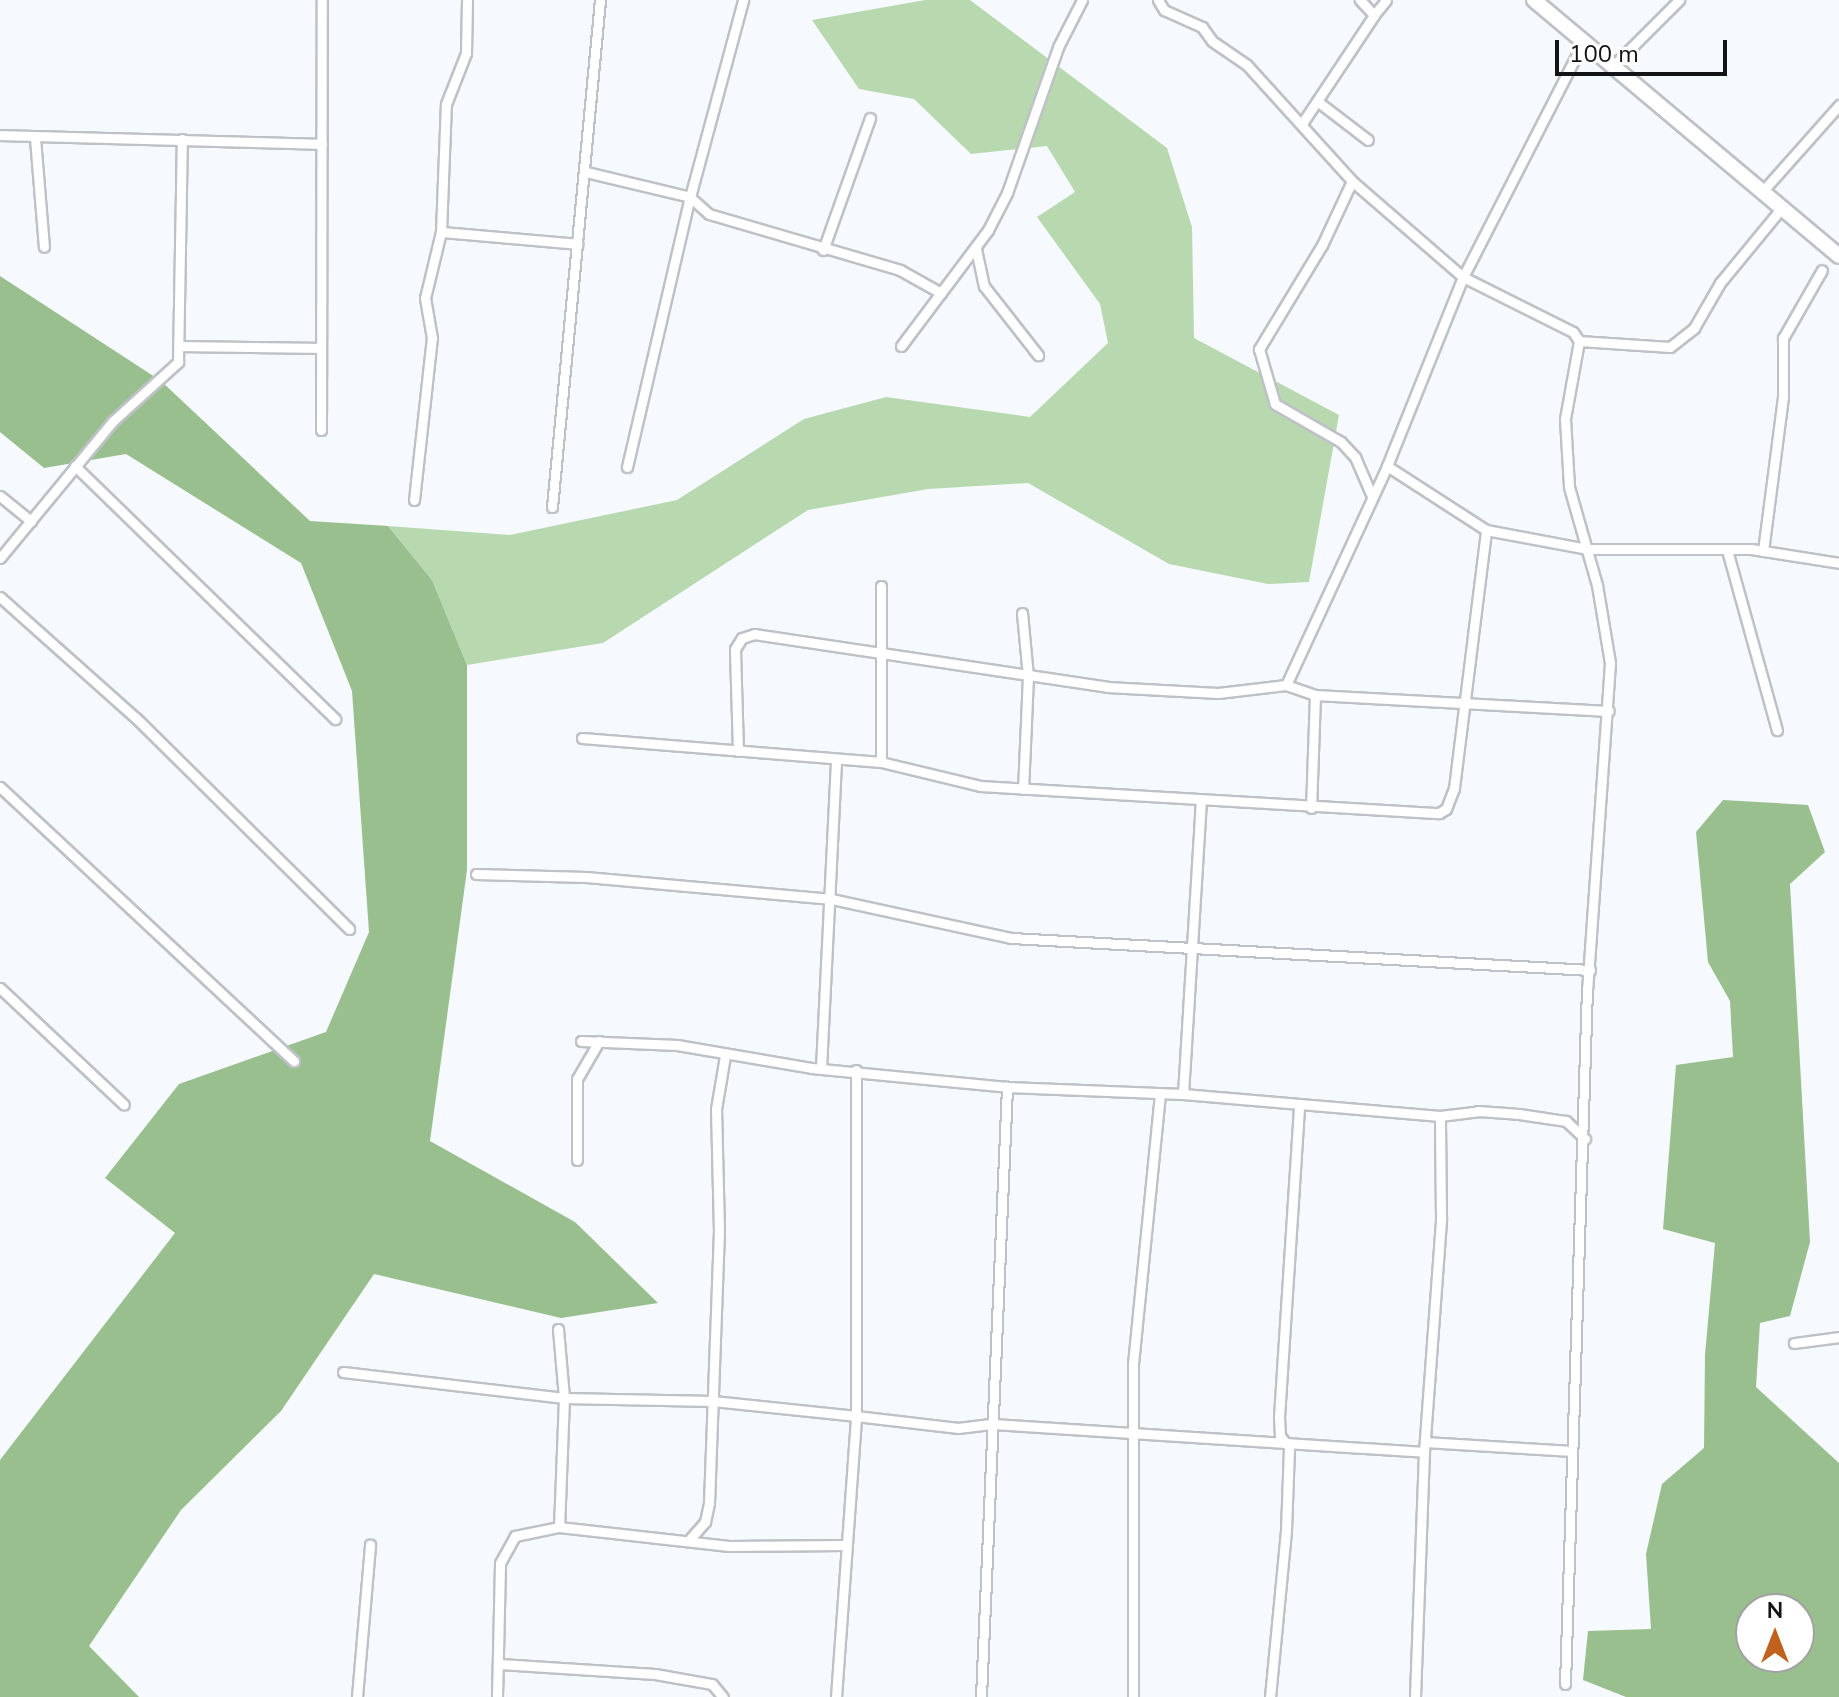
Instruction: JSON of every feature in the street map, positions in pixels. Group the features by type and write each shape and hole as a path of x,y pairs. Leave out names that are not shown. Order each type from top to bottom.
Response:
{"main road":[{"path":"1534,0 1780,210 1839,256"}],"street":[{"path":"321,430 322,0"},
{"path":"414,500 432,338 425,298 441,232 446,104 466,53 467,0"},
{"path":"552,507 600,0"},
{"path":"627,467 690,197 743,0"},
{"path":"901,346 976,249 1007,193 1058,47 1082,0"},
{"path":"1158,0 1164,10 1202,27 1303,122 1352,181 1463,277 1573,332 1579,341 1565,419 1569,487 1588,549 1610,663 1590,970 1565,1684"},
{"path":"1360,0 1374,15"},
{"path":"1303,122 1386,0"},
{"path":"1612,67 1679,0"},
{"path":"1286,685 1371,494 1387,466 1463,277 1584,41"},
{"path":"1317,101 1368,140"},
{"path":"1761,193 1839,105"},
{"path":"823,250 870,118"},
{"path":"0,135 322,144"},
{"path":"35,138 44,247"},
{"path":"0,558 113,421 170,375 182,346 182,139"},
{"path":"586,172 690,197 709,214 823,250 900,270 941,293"},
{"path":"1352,181 1322,245 1259,349 1275,404 1341,442 1355,457 1371,494"},
{"path":"1579,341 1670,347 1694,328 1720,283 1780,210"},
{"path":"441,232 577,244"},
{"path":"976,249 984,286 1038,355"},
{"path":"1763,551 1783,397 1783,338 1822,270"},
{"path":"182,346 320,348"},
{"path":"75,466 335,719"},
{"path":"1387,466 1486,530 1588,549 1763,551 1839,563"},
{"path":"0,496 31,521"},
{"path":"582,738 836,761 881,762 952,781 1023,789 1201,803 1439,813 1446,809 1454,788 1462,701 1486,530"},
{"path":"1727,550 1777,730"},
{"path":"881,586 881,762"},
{"path":"0,597 136,718 349,929"},
{"path":"1022,613 1028,676 1023,789"},
{"path":"738,751 735,649 742,638 780,637 1107,687 1218,693 1286,685 1315,695 1609,711"},
{"path":"1311,808 1315,695"},
{"path":"821,1068 832,899 836,761"},
{"path":"0,787 294,1061"},
{"path":"1183,1094 1201,803"},
{"path":"476,874 586,877 832,899 1011,938 1590,970"},
{"path":"0,988 124,1105"},
{"path":"581,1041 677,1045 725,1056 1007,1087 1183,1094 1299,1107 1440,1116 1478,1111 1566,1121 1585,1139"},
{"path":"577,1160 577,1079 599,1041"},
{"path":"690,1539 705,1522 709,1503 719,1231 716,1109 725,1056"},
{"path":"836,1697 844,1545 856,1416 856,1070"},
{"path":"981,1697 1007,1087"},
{"path":"1133,1697 1137,1434 1133,1364 1160,1093"},
{"path":"1270,1697 1289,1447 1280,1436 1279,1417 1299,1107"},
{"path":"1415,1697 1424,1447 1441,1218 1440,1116"},
{"path":"558,1329 564,1398 559,1527"},
{"path":"1794,1343 1839,1337"},
{"path":"343,1372 564,1398 713,1401 958,1428 993,1424 1289,1447 1572,1451"},
{"path":"497,1697 500,1563 506,1544 515,1536 559,1527 690,1539 729,1546 844,1545"},
{"path":"357,1697 370,1545"},
{"path":"500,1664 655,1674 712,1684 723,1697"}],"green space":[{"path":"925,0 970,0 1167,148 1192,227 1194,338 1339,415 1309,582 1268,584 1169,564 1028,483 928,489 808,510 603,643 467,665 432,580 388,526 510,535 677,500 804,419 886,397 1030,417 1108,343 1100,304 1037,217 1075,192 1047,146 971,154 914,99 859,89 812,20"},
{"path":"0,276 161,381 310,521 388,526 432,580 467,665 467,870 430,1141 575,1222 658,1303 561,1318 374,1274 281,1411 181,1510 89,1646 139,1697 0,1697 0,1460 175,1233 105,1178 179,1084 326,1032 369,932 352,691 301,563 126,454 44,468 0,432"},
{"path":"1723,800 1808,805 1825,852 1790,884 1810,1242 1790,1316 1760,1323 1756,1387 1839,1463 1839,1697 1626,1697 1583,1680 1588,1631 1651,1629 1646,1554 1662,1484 1704,1448 1705,1355 1715,1243 1663,1229 1676,1065 1733,1057 1730,1001 1708,962 1696,832"}]}
